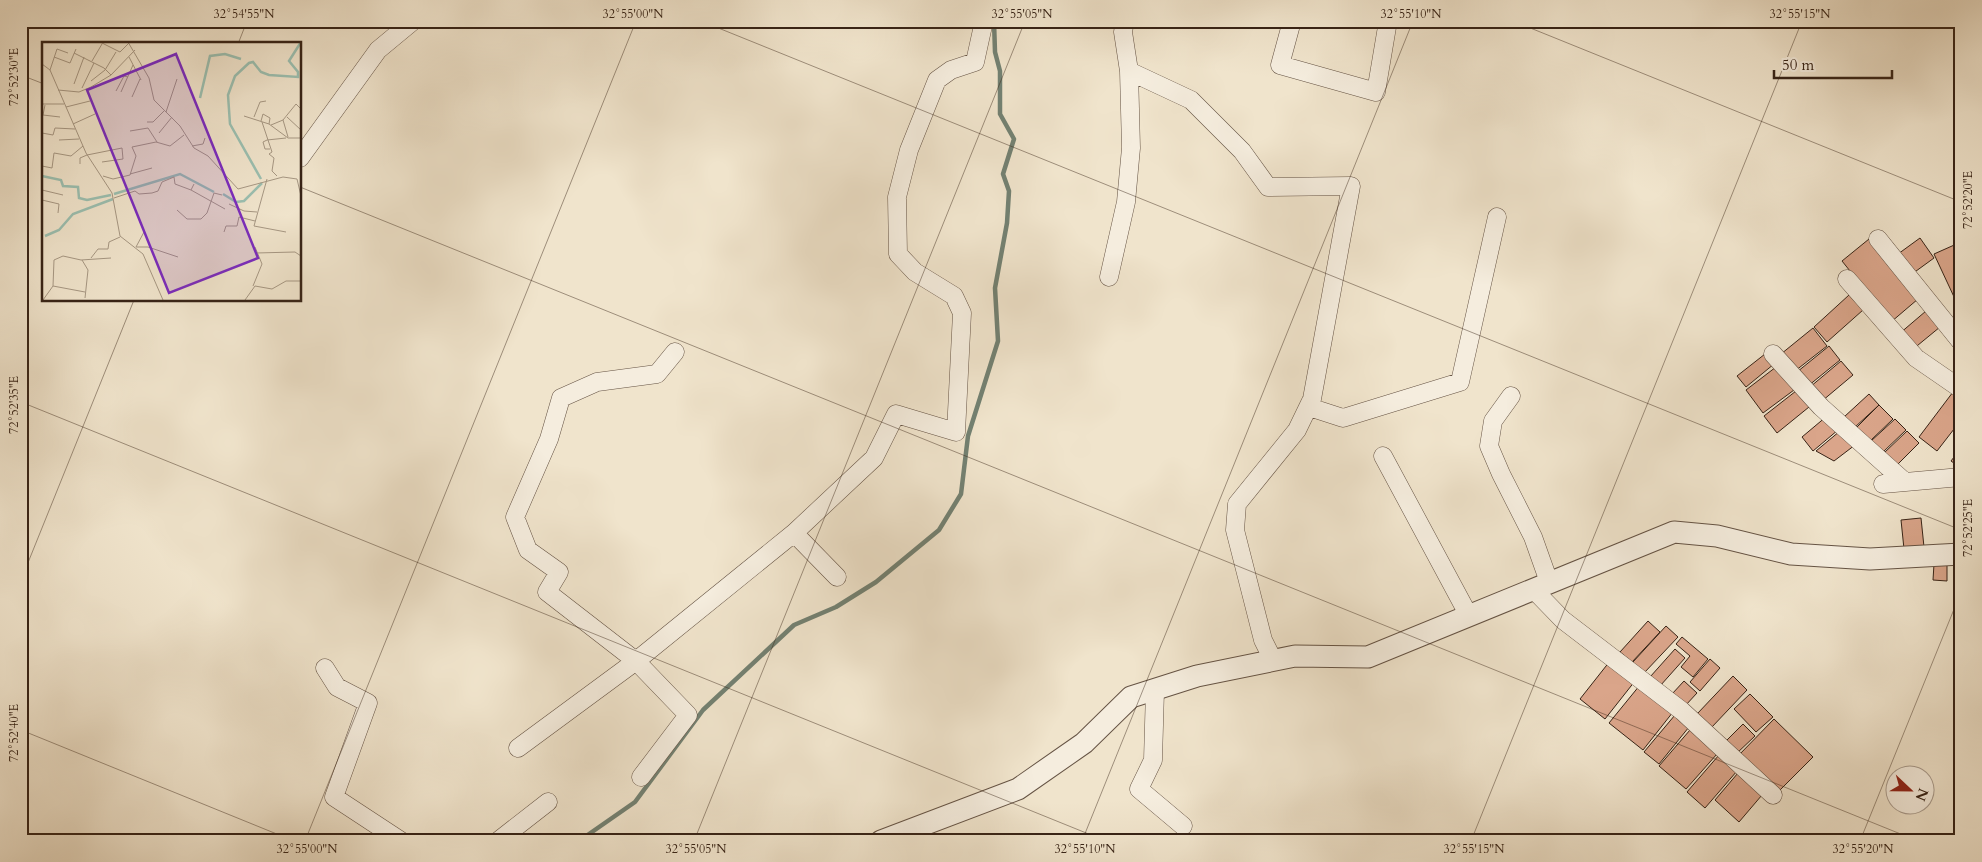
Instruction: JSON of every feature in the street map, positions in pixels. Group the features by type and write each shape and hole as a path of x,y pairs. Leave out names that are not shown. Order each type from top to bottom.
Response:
{"street":[{"path":"301,157 378,50 413,21"},
{"path":"518,748 636,661 794,533 874,458 896,414 956,432 962,314 954,296 914,272 898,254 897,197 909,150 937,80 951,70 976,62 984,21"},
{"path":"1109,277 1126,202 1132,148 1129,71 1123,32 1125,21"},
{"path":"1292,21 1280,64 1376,92 1388,21"},
{"path":"1129,71 1190,100 1242,151 1268,187 1351,186 1312,398 1298,430 1237,504 1235,530 1263,640 1273,660"},
{"path":"1308,407 1343,418 1460,382 1497,217"},
{"path":"1878,240 1961,342"},
{"path":"1847,279 1916,358 1959,384"},
{"path":"641,777 688,715 636,661 547,592 559,572 528,550 515,517 549,439 560,398 597,382 657,374 675,352"},
{"path":"1773,354 1821,407 1905,482"},
{"path":"1511,396 1493,421 1490,446 1533,538 1541,586 1563,620 1682,711 1773,795"},
{"path":"1383,456 1469,616"},
{"path":"1883,484 1961,477"},
{"path":"881,841 1018,789 1084,743 1131,698 1197,676 1295,656 1368,657 1674,532 1717,536 1791,554 1870,560 1961,554"},
{"path":"794,533 837,577"},
{"path":"325,668 337,687 368,703 334,797 401,841"},
{"path":"1155,690 1153,760 1139,789 1183,826"},
{"path":"498,841 548,802"}],"building":[{"path":"1920,238 1934,258 1912,274 1898,254"},
{"path":"1869,239 1918,299 1891,322 1842,261"},
{"path":"1961,242 1961,296 1955,299 1934,254"},
{"path":"1849,295 1863,310 1827,342 1814,327"},
{"path":"1926,311 1940,327 1912,350 1899,334"},
{"path":"1813,328 1827,346 1795,371 1781,354"},
{"path":"1829,346 1840,360 1808,386 1797,372"},
{"path":"1765,354 1774,364 1746,387 1737,376"},
{"path":"1841,361 1853,375 1822,401 1810,387"},
{"path":"1776,367 1794,390 1763,413 1746,390"},
{"path":"1796,391 1809,407 1777,433 1764,416"},
{"path":"1953,392 1961,398 1961,420 1937,451 1919,437"},
{"path":"1869,394 1879,405 1854,428 1844,417"},
{"path":"1879,405 1893,419 1869,442 1856,428"},
{"path":"1827,416 1838,430 1813,451 1802,437"},
{"path":"1895,419 1906,430 1882,453 1871,441"},
{"path":"1840,431 1855,445 1834,461 1816,451"},
{"path":"1907,431 1919,443 1896,466 1884,453"},
{"path":"1961,448 1961,468 1951,461"},
{"path":"1921,518 1924,547 1904,549 1901,520"},
{"path":"1934,564 1947,564 1947,581 1933,580"},
{"path":"1648,621 1660,632 1632,662 1620,652"},
{"path":"1666,626 1678,637 1644,673 1633,662"},
{"path":"1682,637 1708,659 1693,677 1681,667 1690,656 1676,644"},
{"path":"1675,649 1685,658 1660,686 1650,677"},
{"path":"1710,659 1720,668 1700,691 1690,682"},
{"path":"1610,661 1635,681 1605,719 1580,699"},
{"path":"1733,676 1747,690 1711,728 1697,714"},
{"path":"1684,681 1697,693 1685,706 1672,694"},
{"path":"1640,685 1673,712 1643,750 1609,723"},
{"path":"1750,694 1773,717 1756,732 1734,709"},
{"path":"1675,715 1689,727 1659,764 1644,752"},
{"path":"1774,719 1813,757 1776,794 1738,756"},
{"path":"1743,724 1755,736 1736,754 1725,742"},
{"path":"1690,730 1717,754 1686,789 1659,766"},
{"path":"1719,755 1737,771 1705,808 1687,792"},
{"path":"1738,773 1762,795 1739,822 1715,800"}],"waterway":[{"path":"579,841 635,802 703,710 794,625 836,607 876,582 939,530 961,494 968,436 998,341 995,288 1007,223 1009,191 1003,174 1014,139 1000,114 1000,71 995,52 994,21"}]}
